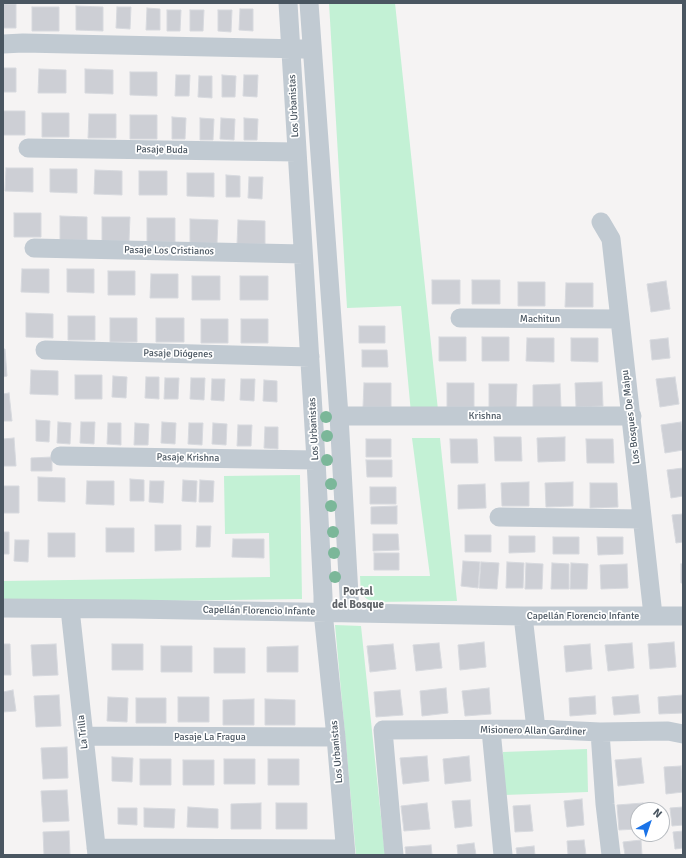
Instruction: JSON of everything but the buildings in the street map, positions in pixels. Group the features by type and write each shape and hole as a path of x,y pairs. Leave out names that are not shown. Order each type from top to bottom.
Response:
{"street":[{"name":"Los Urbanistas","path":"288,3 316,460 323,612 346,852"},
{"path":"309,3 339,416 350,613"},
{"path":"3,44 23,43 312,49"},
{"name":"Pasaje Buda","path":"28,148 297,152"},
{"name":"Los Bosques De Maipu","path":"602,222 611,239 632,416 653,615"},
{"name":"Pasaje Los Cristianos","path":"34,248 303,254"},
{"name":"Machitun","path":"460,318 620,319"},
{"name":"Pasaje Diógenes","path":"45,350 310,357"},
{"name":"Krishna","path":"339,416 632,416"},
{"name":"Pasaje Krishna","path":"60,456 316,460"},
{"path":"499,517 642,519"},
{"name":"Capellán Florencio Infante","path":"3,608 524,616 683,616"},
{"name":"La Trilla","path":"70,609 96,852"},
{"path":"524,616 536,729"},
{"name":"Misionero Allan Gardiner","path":"394,855 383,730 536,729 600,732 668,731 683,734"},
{"path":"491,730 504,855"},
{"path":"600,732 605,804 611,855"},
{"name":"Pasaje La Fragua","path":"84,736 336,737"},
{"path":"96,852 346,852"}],"green space":[{"path":"329,3 395,3 438,410 411,413 401,306 347,308"},
{"path":"412,438 440,438 457,601 373,602 361,594 360,576 430,576"},
{"path":"300,475 302,599 3,603 3,581 270,577 269,533 225,534 224,476"},
{"path":"335,625 361,626 385,855 356,855"},
{"path":"587,749 588,792 504,795 503,752"}],"district":[{"name":"Portal del Bosque","path":"358,598"}]}
